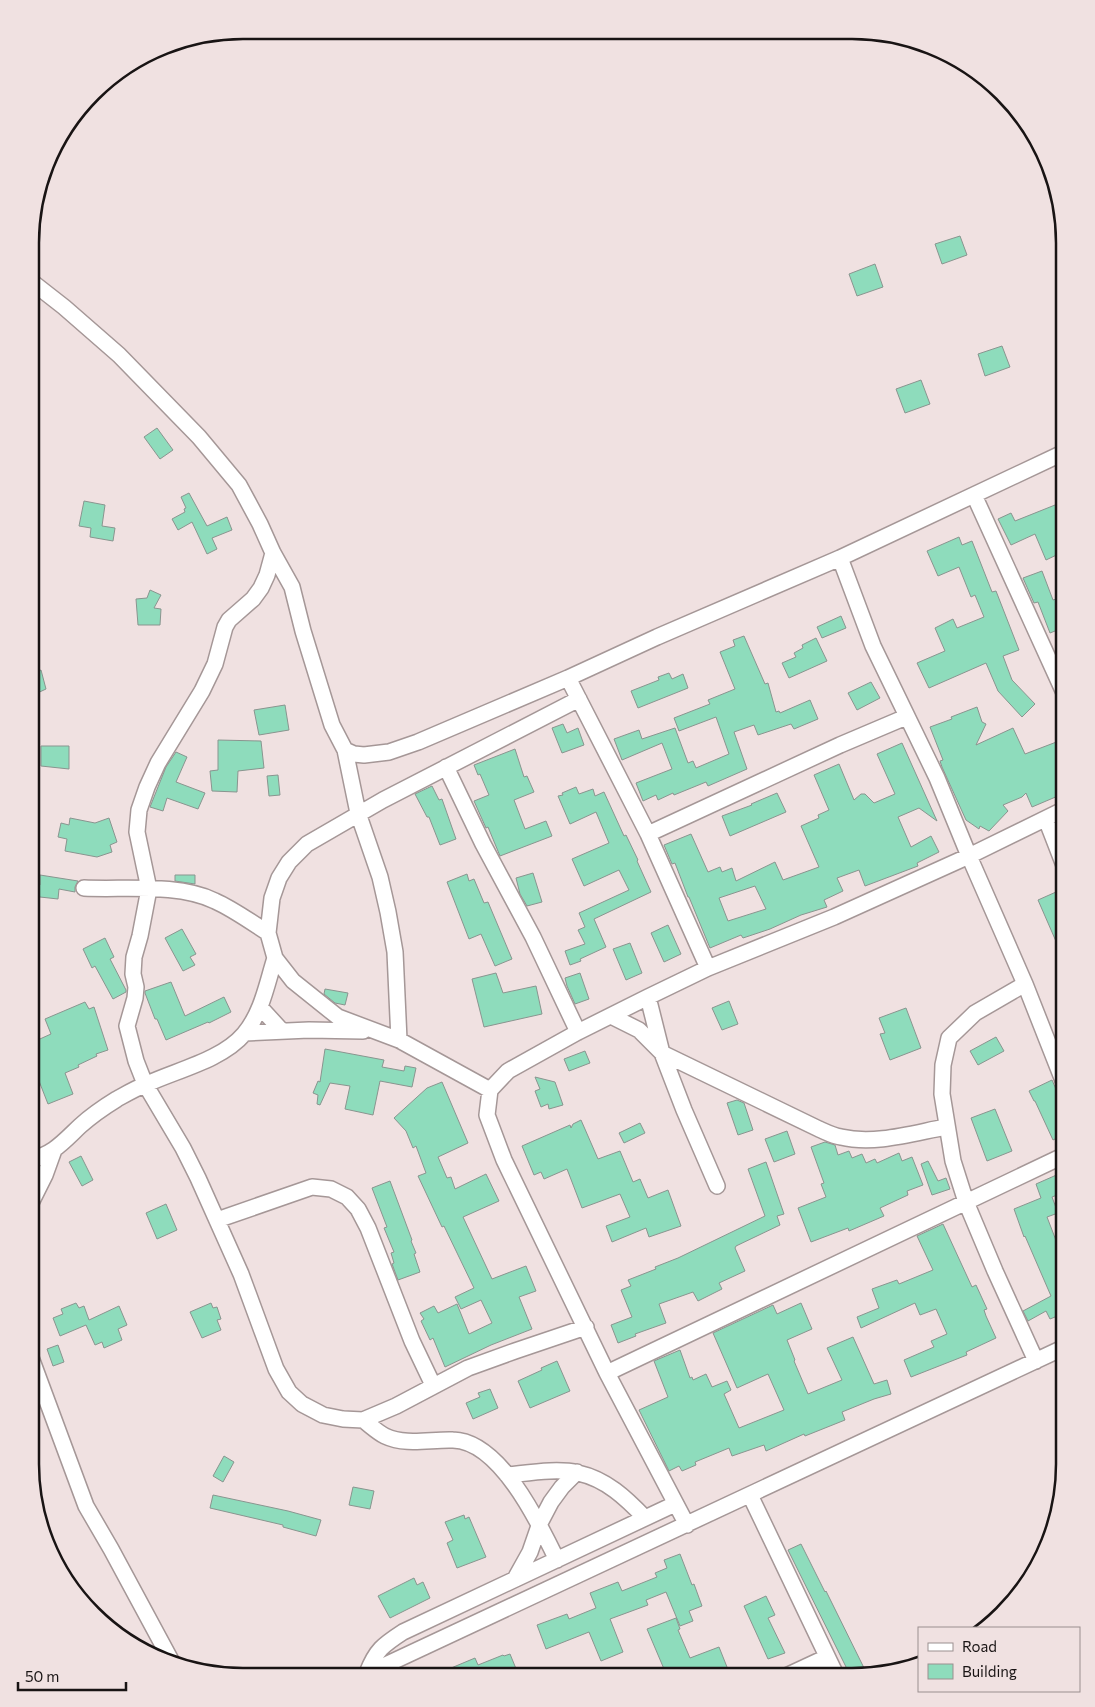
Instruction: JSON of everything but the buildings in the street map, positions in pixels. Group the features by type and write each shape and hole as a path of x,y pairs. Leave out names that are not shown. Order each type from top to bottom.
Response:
{"street":[{"path":"39,287 120,355 199,437 238,485 292,587 322,695 332,724 345,750 358,813 380,877 395,952 399,1040"},
{"path":"345,750 364,756 389,752 418,742 840,558 1056,456"},
{"path":"974,495 1056,675"},
{"path":"273,553 261,588 253,599 229,620 225,627 215,664 202,691 158,763 146,787 138,810 137,832 149,889 134,957 135,998 127,1026 133,1053 146,1084 183,1148 217,1220 254,1306 276,1369 289,1392 302,1404 324,1415 343,1419 363,1420 396,1406 468,1368 515,1350 586,1327"},
{"path":"840,558 873,646 937,778 969,856 1026,984 1056,1063"},
{"path":"568,678 648,834 708,968"},
{"path":"490,1090 399,1040 338,1017 293,981 275,958 268,933 272,898 289,862 307,844 358,813 579,699"},
{"path":"648,834 906,716"},
{"path":"446,768 578,1032"},
{"path":"686,1525 607,1373 504,1160 487,1115 490,1090 508,1071 578,1032 648,997 708,968 834,918 1056,814"},
{"path":"1046,819 1056,845"},
{"path":"84,888 190,892 213,900 268,933"},
{"path":"39,1157 54,1150 99,1110 146,1084 212,1057 233,1046 245,1034 260,1007 275,958"},
{"path":"1026,984 975,1013 949,1038 943,1065 942,1094 953,1161 966,1202 998,1280 1036,1361"},
{"path":"648,997 662,1053 717,1186"},
{"path":"260,1007 282,1031"},
{"path":"611,1016 639,1030 662,1053 819,1129 840,1137 866,1140 881,1139 946,1127"},
{"path":"245,1034 282,1031 372,1031"},
{"path":"39,1187 54,1150"},
{"path":"607,1373 1056,1159"},
{"path":"217,1220 312,1186 331,1189 347,1197 358,1209 368,1228 412,1341 433,1385"},
{"path":"377,1668 1056,1351"},
{"path":"39,1379 86,1506 168,1654"},
{"path":"363,1420 384,1436 405,1442 455,1440 473,1444 488,1454 508,1475 526,1500 540,1523 557,1560"},
{"path":"508,1475 577,1472 601,1481 624,1497 645,1518"},
{"path":"515,1579 530,1552 540,1523 562,1487 577,1472"},
{"path":"750,1495 832,1668"},
{"path":"367,1668 383,1644 419,1624 676,1504"},
{"path":"803,1668 827,1657"}]}
